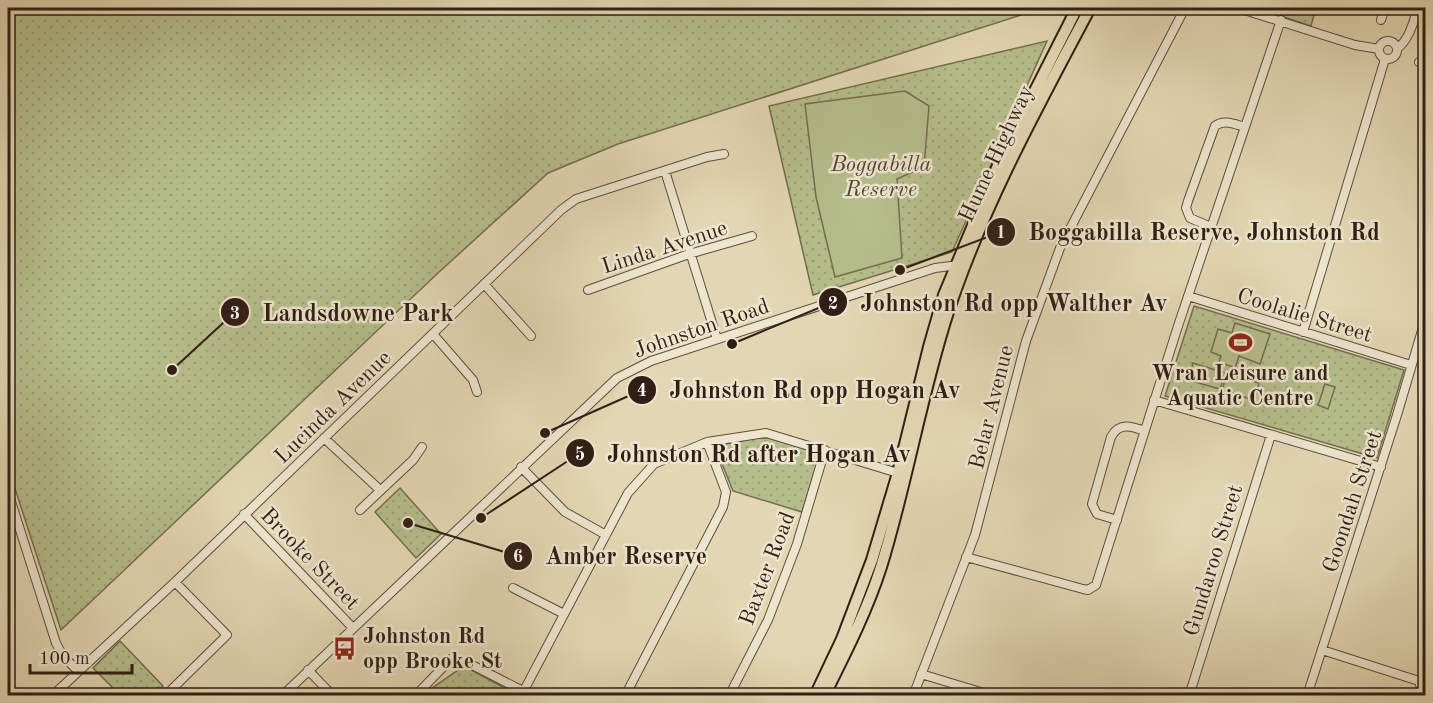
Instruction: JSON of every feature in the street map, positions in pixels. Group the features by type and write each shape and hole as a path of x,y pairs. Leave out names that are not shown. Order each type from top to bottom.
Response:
{"highway":[{"name":"Hume Highway","path":"824,696 850,643 880,570 960,265 1002,156 1077,8"},
{"name":"Hume Highway","path":"815,696 860,594 898,473 936,319 1029,123 1090,8"}],"street":[{"name":"Belar Avenue","path":"913,696 981,517 1026,341 1060,248 1185,8"},
{"path":"1238,8 1355,45 1378,49"},
{"path":"1381,20 1385,8"},
{"path":"1385,59 1394,57 1397,48 1404,43 1411,31 1418,8"},
{"path":"966,557 1088,590 1096,585 1188,296 1281,20"},
{"path":"1378,49 1381,44 1389,41 1397,48"},
{"path":"1378,49 1380,55 1385,59"},
{"path":"1303,332 1385,59"},
{"path":"1211,227 1191,218 1186,208 1188,201 1215,126 1226,122 1245,127"},
{"name":"Lucinda Avenue","path":"52,696 175,582 561,210 576,199 706,156 724,154"},
{"path":"664,171 717,339"},
{"name":"Linda Avenue","path":"588,290 689,254 752,236"},
{"name":"Johnston Road","path":"282,696 521,466 601,392 624,374 651,361 935,268 960,265"},
{"path":"484,284 531,336"},
{"name":"Coolalie Street","path":"1188,296 1411,365"},
{"name":"Goondah Street","path":"1307,696 1381,467 1425,317"},
{"path":"433,334 473,380 477,392"},
{"path":"1154,400 1381,467"},
{"path":"1117,520 1097,514 1092,504 1107,448 1113,433 1119,427 1126,426 1145,431"},
{"path":"415,696 452,658 472,665 522,693 628,493 654,464 707,442 766,433 898,473"},
{"name":"Gundaroo Street","path":"1189,696 1270,435"},
{"path":"324,438 380,490"},
{"path":"626,696 723,507 726,492 707,442"},
{"path":"360,510 413,460 422,447"},
{"name":"Baxter Road","path":"729,696 768,620 797,544 825,450"},
{"path":"521,466 565,512 606,535"},
{"path":"8,492 56,643 63,656 78,671"},
{"name":"Brooke Street","path":"243,514 352,627"},
{"path":"165,696 227,635 175,582"},
{"path":"513,588 564,614"},
{"path":"1322,650 1422,679 1419,686 1424,692"},
{"path":"308,670 333,696"},
{"path":"921,674 994,696"}],"green space":[{"path":"8,8 1028,8 1021,15 618,144 548,173 438,273 61,630 8,467"},
{"path":"1270,8 1316,8 1311,26 1268,12"},
{"name":"Boggabilla Reserve","path":"1047,41 952,252 813,295 769,106"},
{"path":"905,91 929,106 924,167 897,179 902,258 835,277 816,197 805,104"},
{"path":"1194,306 1404,370 1377,458 1165,396"},
{"name":"Wran Leisure and Aquatic Centre","path":"1235,323 1270,334 1260,364 1239,356 1235,368 1219,362 1221,356 1211,352 1218,329 1232,333"},
{"path":"1193,363 1225,373 1220,389 1188,380"},
{"path":"1227,374 1259,383 1254,400 1222,390"},
{"path":"1325,384 1335,387 1328,409 1318,405"},
{"path":"756,438 769,438 821,452 802,512 733,491 715,446"},
{"path":"400,488 441,534 416,558 375,512"},
{"path":"120,641 163,686 154,695 120,695 93,668"},
{"path":"464,666 514,693 512,696 432,696 428,691"}],"place":[{"name":"Boggabilla Reserve, Johnston Rd","path":"900,270"},
{"name":"Wran Leisure and Aquatic Centre","path":"1240,343"},
{"name":"Johnston Rd opp Walther Av","path":"732,344"},
{"name":"Landsdowne Park","path":"172,370"},
{"name":"Johnston Rd opp Hogan Av","path":"545,433"},
{"name":"Johnston Rd after Hogan Av","path":"481,518"},
{"name":"Amber Reserve","path":"408,523"},
{"name":"Johnston Rd opp Brooke St","path":"345,648"}]}
